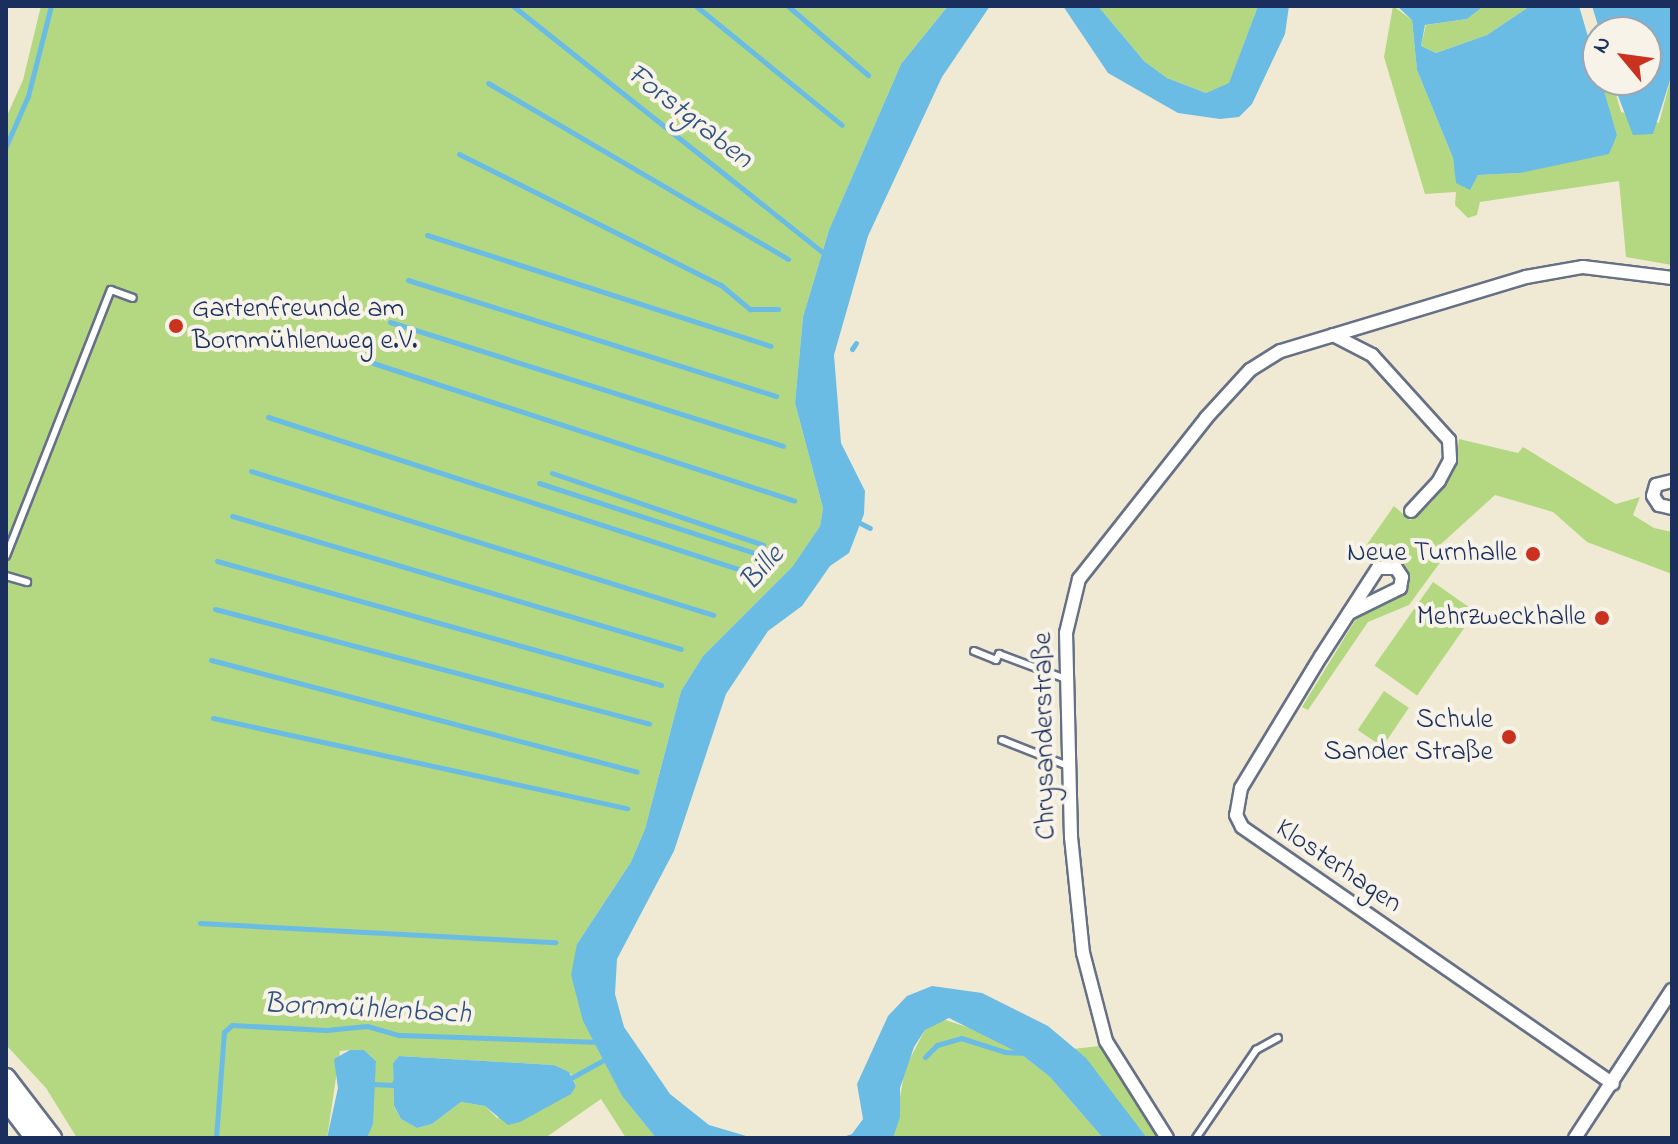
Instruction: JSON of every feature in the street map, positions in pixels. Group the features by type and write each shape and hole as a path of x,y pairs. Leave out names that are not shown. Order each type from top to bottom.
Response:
{"main road":[{"path":"6,1078 52,1138"},
{"path":"6,1100 35,1138"}],"street":[{"name":"Chrysanderstraße","path":"1167,1138 1120,1067 1099,1017 1076,897 1066,679 1069,608 1086,568 1250,370 1281,351 1526,277 1583,267 1672,278"},
{"path":"1333,335 1372,355 1449,440 1450,460 1439,481 1411,511"},
{"path":"1672,481 1656,485 1653,496 1659,505 1672,508"},
{"name":"Klosterhagen","path":"1349,613 1400,588 1402,577 1396,568 1378,568 1349,613 1241,788 1236,815 1242,827 1613,1084"},
{"path":"1575,1138 1672,990"}],"lane":[{"path":"6,556 111,290 133,298"},
{"path":"6,576 27,582"},
{"path":"974,651 996,660 999,654 1066,679"},
{"path":"1002,740 1068,766"},
{"path":"1196,1138 1256,1050 1278,1038"}],"green space":[{"path":"41,6 948,6 901,64 829,230 803,317 795,403 823,508 820,526 794,565 703,656 681,691 645,829 631,862 577,944 595,1042 622,1096 656,1138 626,1138 601,1099 545,1138 367,1138 376,1061 364,1050 350,1050 340,1051 327,1138 77,1138 46,1088 6,1045 6,118 23,80","holes":["399,1056 554,1065 571,1074 576,1086 497,1118 485,1106 461,1102 432,1124 417,1128 401,1119 394,1107 393,1063"]},
{"path":"1098,6 1258,6 1229,84 1206,93 1167,78 1144,61"},
{"path":"1393,6 1412,20 1417,70 1453,158 1457,183 1470,189 1478,175 1520,173 1617,135 1605,96 1616,96 1621,112 1659,123 1672,74 1672,265 1626,257 1619,181 1480,202 1477,215 1468,218 1455,205 1456,192 1425,194 1384,57"},
{"path":"1484,6 1530,6 1487,35 1436,53 1421,46 1426,25 1467,19"},
{"path":"1459,439 1518,453 1523,447 1616,504 1640,497 1633,515 1654,528 1672,532 1672,574 1587,542 1553,512 1495,495 1441,544 1447,553 1409,605 1368,622 1308,710 1302,707 1356,619 1405,591 1407,568 1391,558 1376,561 1363,550 1394,506 1410,520 1431,503 1456,465"},
{"path":"1433,582 1476,612 1417,695 1374,666"},
{"path":"1384,691 1409,708 1383,747 1358,730"},
{"path":"939,1018 986,1033 1021,1054 1050,1077 1103,1138 893,1138 905,1068 925,1030"},
{"path":"1108,1045 1167,1138 1147,1138 1073,1049"}],"water":[{"path":"948,6 990,6 942,77 868,236 834,355 841,443 865,491 864,514 849,553 830,566 802,606 768,631 726,694 674,851 617,959 615,994 624,1027 670,1094 709,1125 753,1138 656,1138 622,1096 583,1021 571,975 577,944 631,862 645,829 681,691 703,656 793,566 820,526 823,508 795,403 803,317 829,230 901,64"},
{"path":"1063,6 1098,6 1144,61 1167,78 1206,93 1229,83 1258,6 1289,6 1285,34 1252,104 1239,117 1220,119 1178,113 1108,73"},
{"path":"1397,6 1484,6 1467,19 1425,25 1421,46 1436,53 1487,35 1530,6 1579,6 1582,16 1582,96 1606,96 1617,135 1609,154 1520,173 1478,175 1470,190 1456,183 1453,158 1417,70 1412,20"},
{"path":"1592,6 1672,6 1672,74 1653,134 1633,135 1618,96 1662,96 1662,16 1595,16"},
{"path":"932,986 982,993 1048,1026 1086,1058 1147,1138 1103,1138 1050,1077 1021,1054 949,1018 925,1030 914,1047 900,1088 900,1117 893,1138 840,1138 852,1134 863,1119 857,1084 888,1016 907,996"},
{"path":"350,1050 364,1050 376,1061 373,1124 367,1138 327,1138 338,1088 334,1059"},
{"path":"399,1056 554,1065 569,1072 576,1086 571,1094 520,1122 508,1125 485,1106 461,1102 432,1124 417,1128 401,1119 394,1106 393,1063"}],"waterway":[{"path":"6,146 28,96 51,6"},
{"name":"Forstgraben","path":"513,6 828,257"},
{"path":"696,6 842,125"},
{"path":"788,6 868,75"},
{"path":"488,83 788,259"},
{"path":"459,154 721,285 750,309 778,309"},
{"path":"427,235 771,346"},
{"path":"408,280 776,396"},
{"path":"390,322 783,446"},
{"path":"852,349 856,343"},
{"path":"373,363 794,501"},
{"name":"Bille","path":"268,417 741,570"},
{"path":"251,471 713,615"},
{"name":"Bille","path":"552,473 763,545"},
{"name":"Bille","path":"539,483 770,558"},
{"path":"232,516 681,649"},
{"path":"860,523 870,528"},
{"path":"217,561 661,685"},
{"path":"215,609 649,724"},
{"path":"211,660 637,772"},
{"path":"213,718 627,808"},
{"path":"200,923 555,942"},
{"name":"Bornmühlenbach","path":"216,1138 224,1032 232,1025 326,1030 367,1026 399,1035 599,1042"},
{"path":"925,1057 937,1045 961,1038 1005,1052 1026,1053"},
{"path":"569,1079 609,1057"},
{"path":"373,1084 393,1085 396,1080"}],"place":[{"name":"Gartenfreunde am Bornmühlenweg e.V.","path":"176,326"},
{"name":"Neue Turnhalle","path":"1533,554"},
{"name":"Mehrzweckhalle","path":"1602,618"},
{"name":"Schule Sander Straße","path":"1509,737"}]}
